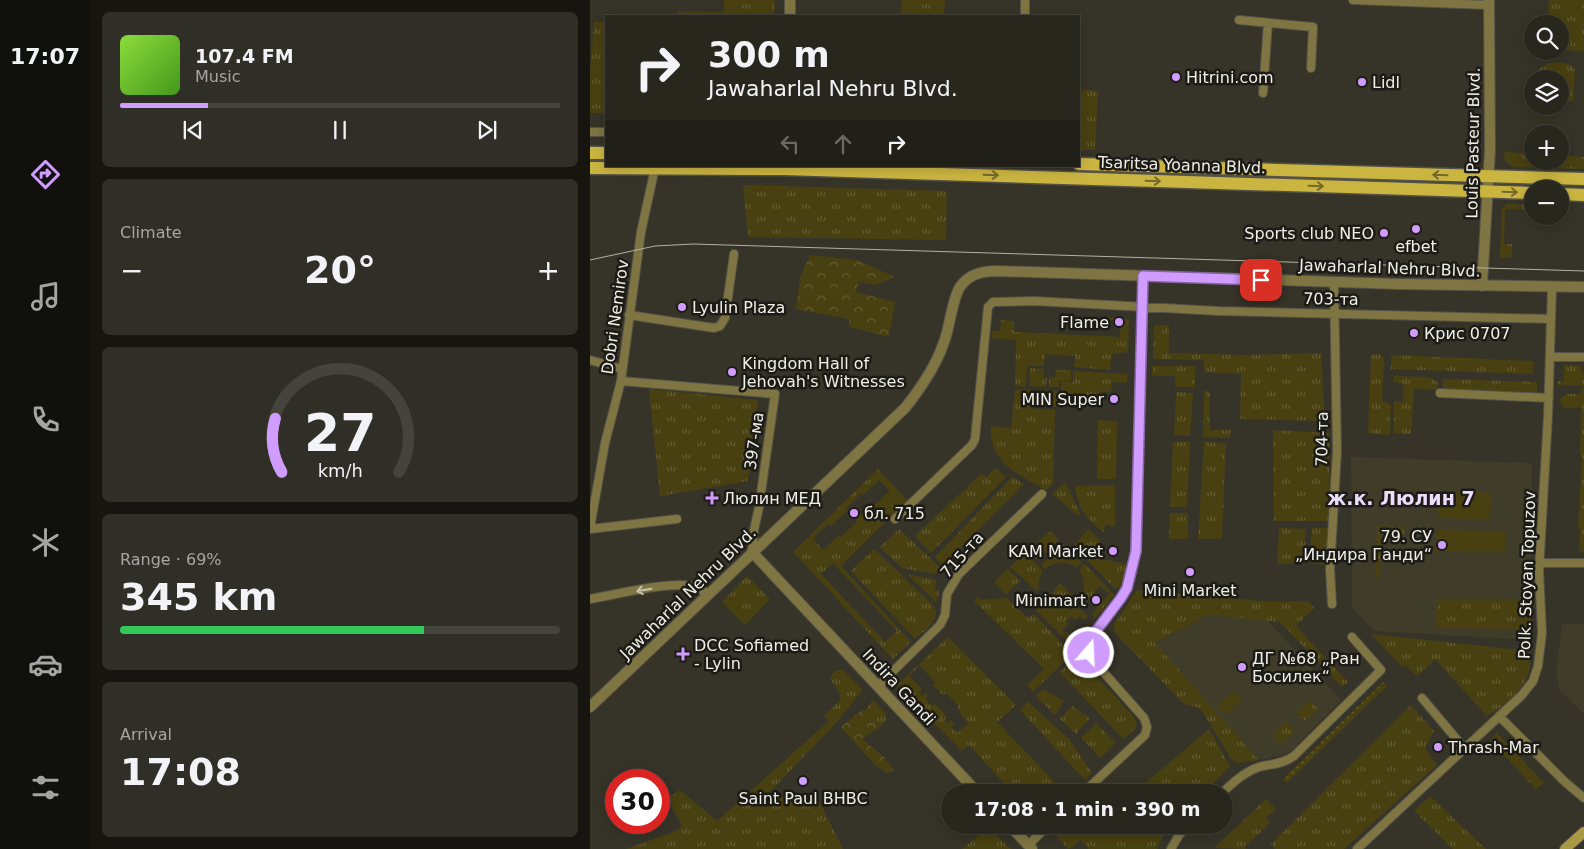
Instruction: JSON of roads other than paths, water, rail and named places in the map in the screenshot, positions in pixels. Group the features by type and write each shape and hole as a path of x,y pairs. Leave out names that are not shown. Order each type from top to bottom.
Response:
{"main road":[{"path":"590,153 605,153"},
{"name":"Tsaritsa Yoanna Blvd.","path":"1080,164 1584,179"},
{"name":"Tsaritsa Yoanna Blvd.","path":"590,168 785,168 1524,193"},
{"path":"1569,194 1584,195"},
{"path":"1570,847 1584,832"}],"street":[{"path":"790,0 790,15"},
{"path":"1025,0 1025,15"},
{"path":"1353,0 1489,2"},
{"name":"Louis Pasteur Blvd.","path":"1482,286 1490,150 1489,2"},
{"path":"1240,20 1313,27 1311,68"},
{"path":"1263,93 1268,23"},
{"path":"590,132 605,132"},
{"name":"Dobri Nemirov","path":"590,529 605,443 621,382 641,232 655,168"},
{"path":"629,315 714,328 720,326 726,318 734,254"},
{"name":"Jawaharlal Nehru Blvd.","path":"590,707 905,408 930,373 944,343 959,288 973,275 980,272 1482,286 1584,287"},
{"path":"1093,784 1145,735 1147,727 1144,718 1091,658 1088,648 1090,639 1127,588 1136,551 1143,276"},
{"name":"704-та","path":"1331,601 1330,568 1337,451 1334,282"},
{"name":"Polk. Stoyan Topuzov","path":"1357,849 1522,695 1533,681 1538,666 1542,633 1540,563 1549,398 1552,286"},
{"name":"703-та","path":"895,519 972,445 975,439 988,307 996,301 1551,319"},
{"path":"1550,357 1584,357"},
{"path":"590,360 622,369"},
{"name":"397-ма","path":"621,382 775,394 752,552"},
{"path":"1440,393 1549,398"},
{"name":"715-та","path":"878,686 942,622 945,615 947,594 959,574 1042,494"},
{"path":"590,529 678,519"},
{"name":"Indira Gandi","path":"752,552 970,784"},
{"path":"1540,563 1584,564"},
{"path":"590,599 683,585 692,586 709,594"},
{"path":"1232,784 1245,773 1282,762 1294,756 1381,670 1352,637"},
{"path":"1422,698 1464,748"},
{"path":"1499,716 1565,782 1584,798"},
{"path":"1018,834 1030,847 1041,834"},
{"path":"1171,849 1180,834"}],"tram line":[{"path":"590,260 655,246 693,244 1584,271"}],"place":[{"name":"Hitrini.com","path":"1176,77"},
{"name":"Lidl","path":"1362,82"},
{"name":"efbet","path":"1416,229"},
{"name":"Sports club NEO","path":"1384,233"},
{"name":"Lyulin Plaza","path":"682,307"},
{"name":"Flame","path":"1119,322"},
{"name":"Крис 0707","path":"1414,333"},
{"name":"Kingdom Hall of Jehovah's Witnesses","path":"732,372"},
{"name":"MIN Super","path":"1114,399"},
{"name":"Люлин МЕД","path":"712,498"},
{"name":"бл. 715","path":"854,513"},
{"name":"79. СУ „Индира Ганди“","path":"1442,545"},
{"name":"KAM Market","path":"1113,551"},
{"name":"Mini Market","path":"1190,572"},
{"name":"Minimart","path":"1096,600"},
{"name":"DCC Sofiamed - Lylin","path":"683,654"},
{"name":"ДГ №68 „Ран Босилек“","path":"1242,667"},
{"name":"Thrash-Mar","path":"1438,747"},
{"name":"Saint Paul BHBC","path":"803,781"}],"district":[{"name":"ж.к. Люлин 7","path":"1401,498"}]}
